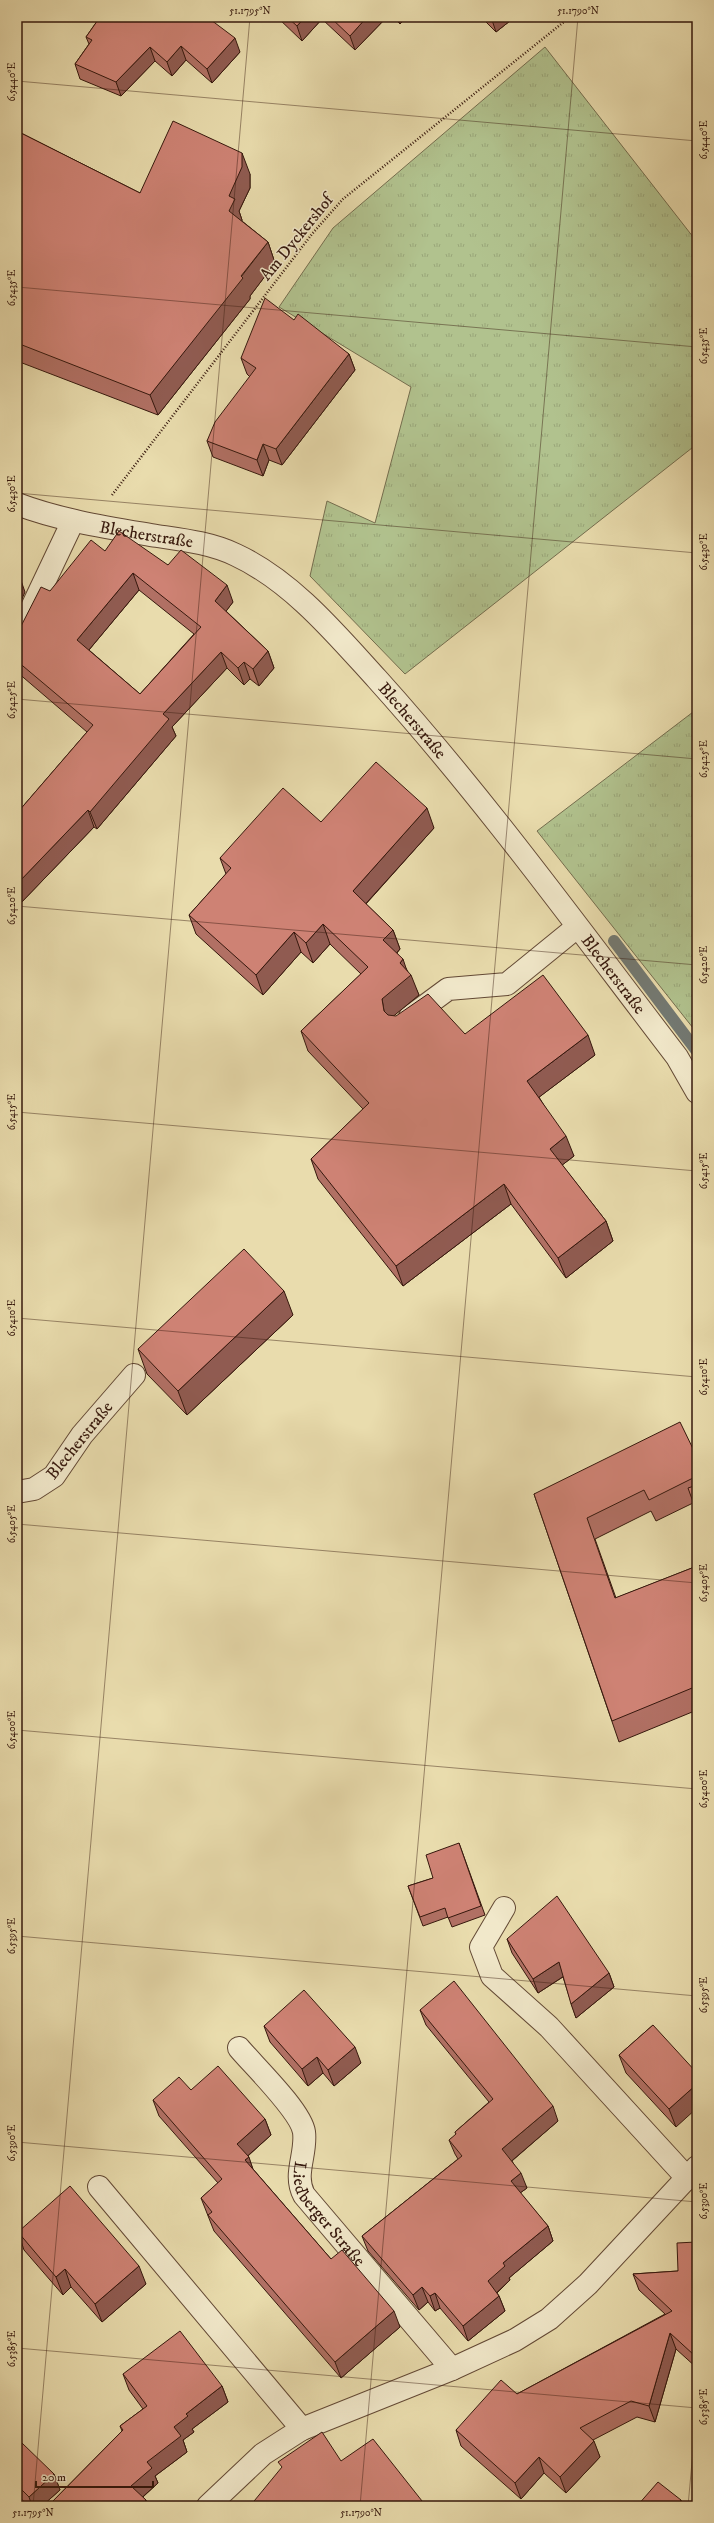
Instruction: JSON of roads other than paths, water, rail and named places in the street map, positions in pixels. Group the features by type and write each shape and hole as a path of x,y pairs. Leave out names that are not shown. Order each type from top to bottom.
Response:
{"street":[{"name":"Blecherstraße","path":"17,504 73,521 219,547 250,562 281,583 354,654 438,747 677,1057 697,1092"},
{"path":"17,639 73,521"},
{"path":"401,1024 448,989 507,984 577,927"},
{"name":"Blecherstraße","path":"17,1492 34,1489 54,1476 82,1435 134,1374"},
{"path":"208,2506 263,2454 302,2429 452,2369 515,2340 549,2319 588,2284 693,2173 548,2028 492,1976 481,1946 504,1908"},
{"name":"Liedberger Straße","path":"239,2048 301,2122 305,2139 299,2184 304,2195 452,2369"},
{"path":"98,2187 302,2429"}],"waterway":[{"path":"614,941 696,1050"}]}
